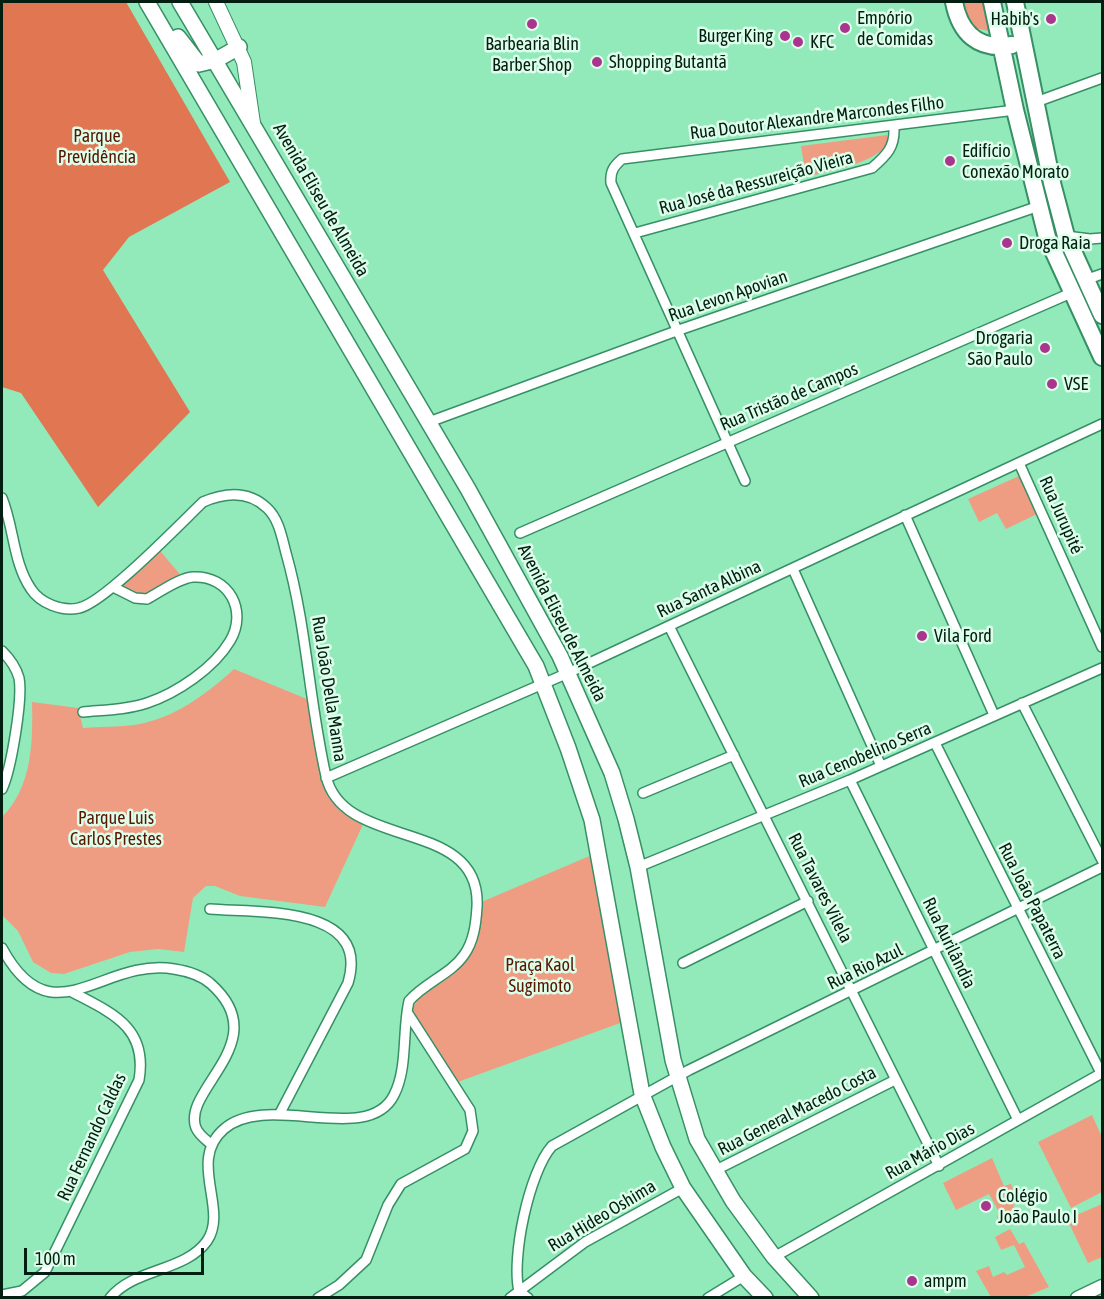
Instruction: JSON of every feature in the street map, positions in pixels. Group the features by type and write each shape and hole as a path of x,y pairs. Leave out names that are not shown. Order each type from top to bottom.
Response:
{"highway":[{"path":"954,2 965,32 981,42 1002,47 1023,43"},
{"path":"992,2 1015,110 1047,237 1102,357"},
{"path":"1015,2 1066,236 1084,280 1102,315"}],"main road":[{"path":"147,2 536,666 568,748 592,820 642,1094 663,1147 683,1188 744,1276 765,1298"},
{"name":"Avenida Eliseu de Almeida","path":"180,2 429,422 498,542 568,673 612,773 638,867 678,1076 691,1123 714,1171 774,1257 811,1298"},
{"path":"216,2 239,47 253,123"},
{"path":"162,27 173,29 199,64 216,60 239,47"}],"street":[{"path":"1036,102 1102,78"},
{"name":"Rua Doutor Alexandre Marcondes Filho","path":"636,233 611,183 611,174 622,159 1015,110"},
{"name":"Rua José da Ressureição Vieira","path":"636,233 872,168 888,154 894,141 894,126"},
{"name":"Rua Levon Apovian","path":"429,422 679,330 1039,206"},
{"path":"636,233 745,481"},
{"path":"1066,236 1102,238"},
{"path":"1084,280 1102,274"},
{"name":"Rua Tristão de Campos","path":"520,533 1071,293"},
{"name":"Rua Santa Albina","path":"326,778 542,685 1102,424"},
{"name":"Rua Jurupité","path":"1019,463 1102,647"},
{"name":"Rua João Della Manna","path":"2,498 25,579 32,592 43,601 58,607 80,609 91,604 113,586 203,502 218,495 234,493 268,508 279,527 292,573 306,642 326,778 339,804 360,819 435,845 463,865 474,880 478,900 477,918 469,947 464,957 417,992 410,1001 406,1012 398,1082 388,1104 376,1114 357,1118 259,1114 236,1120 224,1128 211,1144"},
{"path":"905,515 994,716"},
{"path":"793,569 881,766"},
{"path":"83,712 131,708 170,693 216,660 231,639 237,625 238,612 231,593 219,583 207,578 185,579 141,599 113,586"},
{"name":"Rua Tavares Vilela","path":"669,626 939,1166"},
{"path":"2,651 15,666 20,691 8,773 2,789"},
{"name":"Rua Cenobelino Serra","path":"638,867 850,780 1102,668"},
{"path":"1022,703 1102,860"},
{"name":"Rua João Papaterra","path":"935,743 1016,909 1102,1073"},
{"path":"643,793 735,755"},
{"name":"Rua Aurilândia","path":"850,780 1018,1120"},
{"name":"Rua Rio Azul","path":"519,1291 515,1276 516,1259 535,1173 543,1157 567,1136 642,1094 1102,867"},
{"path":"683,963 808,901"},
{"path":"210,909 310,919 336,931 351,950 353,960 348,983 279,1115"},
{"path":"2,948 19,977 29,984 51,992 72,992 125,972 148,968 186,971 210,983 220,993 232,1016 232,1042 225,1062 198,1105 194,1119 201,1136 211,1144 208,1172 213,1219 208,1240 187,1257 128,1283 110,1298"},
{"name":"Rua Fernando Caldas","path":"2,1295 22,1291 45,1272 139,1080 141,1057 132,1032 113,1014 72,992"},
{"path":"318,1298 339,1285 366,1260 388,1205 401,1184 465,1149 470,1142 473,1131 470,1110 406,1012"},
{"name":"Rua Mário Dias","path":"774,1257 1102,1073"},
{"name":"Rua General Macedo Costa","path":"714,1171 895,1080"},
{"name":"Rua Hideo Oshima","path":"510,1298 585,1242 683,1188"},
{"path":"708,1298 744,1276"},
{"path":"1077,1298 1102,1286"},
{"path":"519,1291 528,1298"}],"green space":[{"name":"Parque Previdência","path":"2,2 126,2 230,182 129,237 103,270 190,412 98,507 21,393 2,387"},
{"path":"962,2 983,2 989,31 969,27"},
{"path":"887,135 888,143 872,157 850,166 806,177 801,146"},
{"path":"1019,476 1037,514 1006,529 997,513 979,522 968,499"},
{"path":"156,546 183,578 141,598 116,584"},
{"name":"Parque Luis Carlos Prestes","path":"234,669 314,702 321,749 339,804 365,820 325,907 240,896 215,886 206,886 193,898 184,952 158,949 130,952 64,974 51,973 33,962 18,931 2,915 2,817 19,792 29,764 32,702 78,708 83,728 140,724 183,708"},
{"name":"Praça Kaol Sugimoto","path":"592,855 623,1022 455,1083 409,1013 420,997 470,954 479,903"},
{"path":"1092,1115 1102,1137 1102,1192 1071,1208 1038,1142"},
{"path":"992,1158 1004,1186 1011,1184 1019,1203 1013,1205 1020,1216 1002,1225 997,1218 999,1212 989,1194 956,1210 943,1183"},
{"path":"1102,1204 1102,1257 1088,1263 1067,1219"},
{"path":"1010,1229 1019,1244 1024,1242 1049,1287 1025,1297 991,1297 976,1271 989,1266 993,1277 1004,1272 1007,1275 1025,1267 1014,1245 1001,1250 995,1237"}],"place":[{"name":"Habib's","path":"1051,19"},
{"name":"Barbearia Blin Barber Shop","path":"532,24"},
{"name":"Empório de Comidas","path":"845,28"},
{"name":"Burger King","path":"785,36"},
{"name":"KFC","path":"798,42"},
{"name":"Shopping Butantã","path":"597,62"},
{"name":"Edifício Conexão Morato","path":"950,161"},
{"name":"Droga Raia","path":"1007,243"},
{"name":"Drogaria São Paulo","path":"1045,348"},
{"name":"VSE","path":"1052,384"},
{"name":"Vila Ford","path":"922,636"},
{"name":"Colégio João Paulo I","path":"986,1206"},
{"name":"ampm","path":"912,1281"}]}
